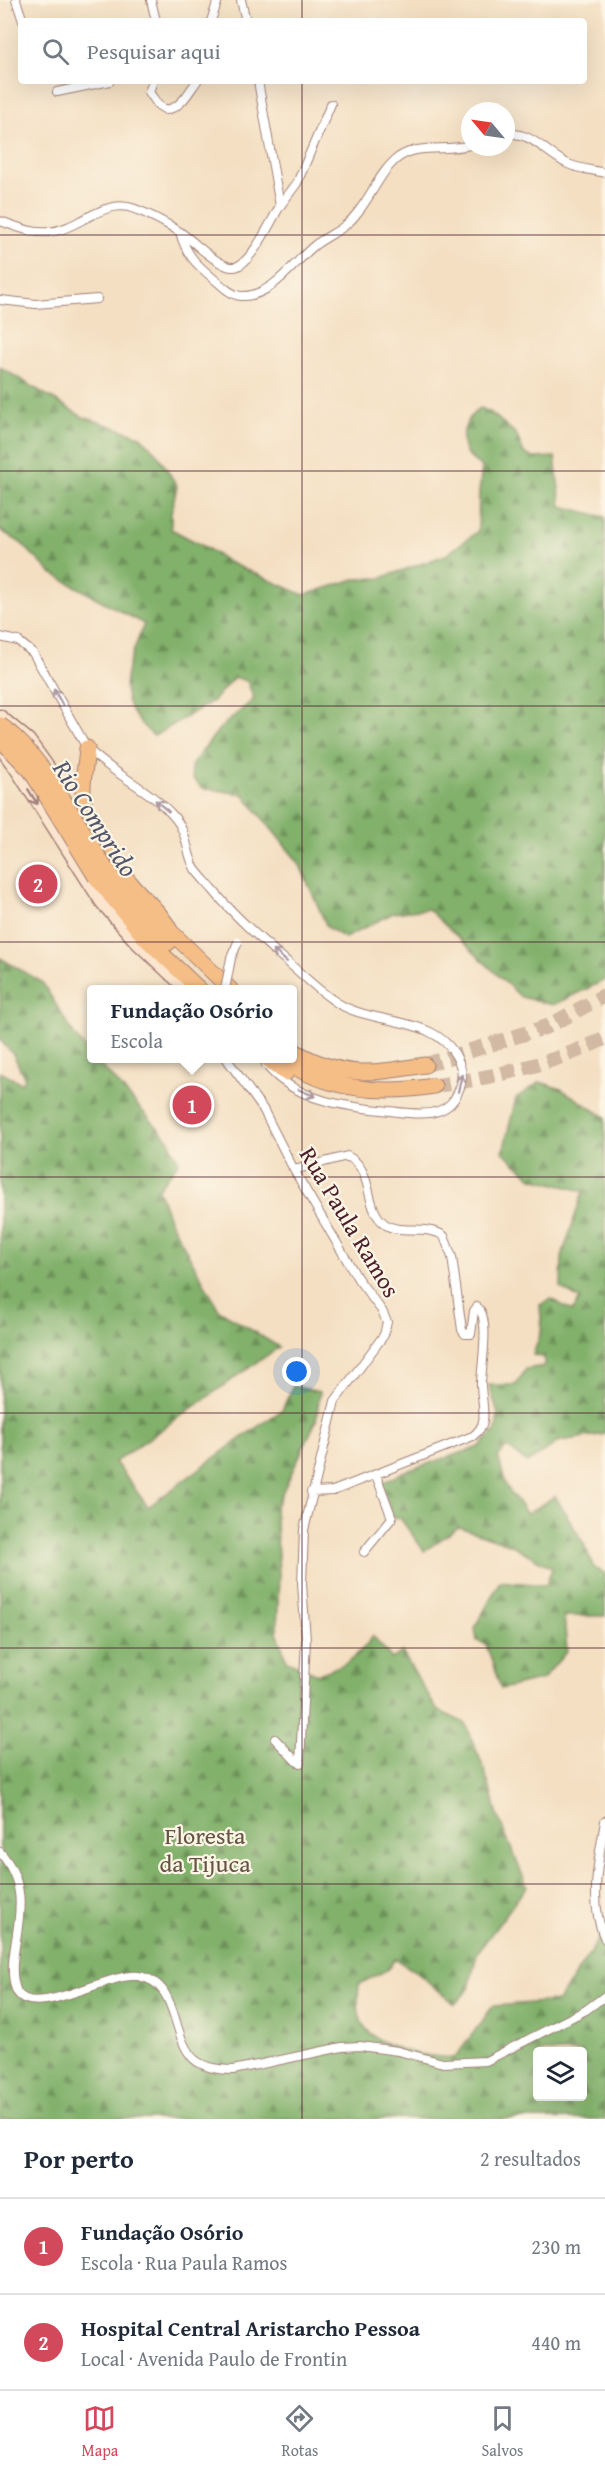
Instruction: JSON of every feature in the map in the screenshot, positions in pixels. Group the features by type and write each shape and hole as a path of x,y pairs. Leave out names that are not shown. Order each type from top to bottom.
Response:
{"highway":[{"path":"0,725 26,747 39,763 101,873 150,925 214,985"},
{"path":"0,739 31,771 145,938 195,985"},
{"path":"87,748 82,790 88,817 105,848 133,885 158,912 171,932"},
{"path":"96,849 171,932 226,985"},
{"path":"297,1051 334,1069 363,1074 425,1065"},
{"path":"270,1063 313,1086 339,1091 398,1091 434,1086"},
{"path":"287,1063 312,1077 341,1086 375,1091"}],"main road":[{"path":"0,715 19,729 42,754 96,849 76,862"},
{"path":"0,749 101,903 135,942 181,985"}],"street":[{"path":"16,0 21,18"},
{"path":"151,0 155,18"},
{"path":"212,18 218,0"},
{"path":"242,0 245,18"},
{"path":"57,92 96,84"},
{"path":"152,84 149,92 158,105 166,110 174,109 182,102 195,84"},
{"path":"259,84 280,206"},
{"path":"0,221 33,232 49,232 74,226 105,208 118,206 132,208 180,232 222,264 231,267 238,266 254,249 297,183 331,104"},
{"path":"515,132 538,142 570,165 605,173"},
{"path":"180,232 187,252 229,291 239,296 254,293 285,276 316,244 340,232 357,214 397,159 410,151 461,148"},
{"path":"0,300 36,304 97,299"},
{"path":"0,637 18,641 33,653 87,748 95,757 141,789 175,818 186,838 195,869 246,928 338,1004 434,1034 452,1049 463,1071 462,1084 457,1096 447,1107 433,1113 362,1110 330,1103 278,1078 267,1063"},
{"path":"226,985 231,958 246,928"},
{"name":"Rua Paula Ramos","path":"229,1063 263,1109 294,1170 358,1279 382,1311 387,1322 384,1335 335,1401 304,1530 302,1583 306,1640 300,1763 276,1740"},
{"path":"294,1170 347,1156 354,1159 362,1170 378,1217 387,1226 429,1229 444,1236 452,1257 462,1330 468,1335 472,1332 475,1309 480,1308 484,1324 481,1386 484,1415 481,1429 464,1441 376,1475 333,1491 312,1492"},
{"path":"364,1552 392,1518 376,1475"},
{"path":"605,1821 596,1874 596,1914 605,1939"},
{"path":"0,1852 7,1860 20,1903 11,1965 17,1992 23,1999 40,2002 112,1979 136,1976 150,1980 170,2001 181,2034 192,2057 201,2064 219,2070 232,2070 333,2049 360,2046 398,2051 443,2063 486,2061 586,2010 605,1996"}],"green space":[{"path":"0,367 81,416 140,436 158,455 177,486 171,513 171,529 228,562 304,595 355,579 381,578 446,555 478,531 482,467 468,456 464,448 463,435 471,416 481,408 490,412 516,434 524,453 533,458 555,457 561,506 605,517 605,980 553,1005 521,997 428,909 393,913 345,938 327,927 299,863 243,794 202,788 192,778 191,766 219,729 254,699 247,681 234,677 213,701 154,736 140,723 126,697 127,670 144,624 51,573 21,543 0,530"},
{"name":"Floresta da Tijuca","path":"0,958 42,982 75,1036 87,1050 87,1063 99,1063 168,1139 179,1162 158,1189 169,1219 219,1310 279,1347 115,1462 148,1507 282,1410 293,1386 320,1392 316,1421 275,1508 279,1573 277,1632 287,1661 318,1674 349,1661 373,1636 392,1659 402,1652 437,1710 465,1723 483,1766 499,1819 527,1886 477,1953 469,1989 455,2004 415,1971 395,1959 387,1970 359,1984 358,2005 361,2022 382,2041 406,2051 455,2058 493,2006 558,2001 605,1930 605,2119 0,2119 0,1072 21,1083 25,1079 13,1054 0,1040"},
{"path":"540,1082 561,1089 605,1117 605,1434 560,1441 527,1463 507,1447 498,1456 506,1486 527,1514 555,1496 584,1544 594,1568 605,1573 605,1616 564,1616 567,1651 543,1679 501,1689 486,1644 477,1641 475,1628 500,1581 546,1585 552,1568 512,1545 459,1527 424,1551 400,1518 393,1518 381,1484 403,1472 479,1447 496,1430 498,1414 489,1385 516,1385 526,1369 544,1366 544,1356 533,1355 542,1329 540,1305 551,1299 573,1311 580,1299 561,1288 562,1257 583,1191 532,1178 503,1152 516,1098"}],"tunnel":[{"path":"425,1065 549,1026 605,995"},
{"path":"434,1086 522,1069 564,1056 605,1038"}],"place":[{"name":"Hospital Central Aristarcho Pessoa","path":"38,884"},
{"name":"Fundação Osório","path":"192,1105"}],"water label":[{"name":"Rio Comprido","path":"96,818"}]}
